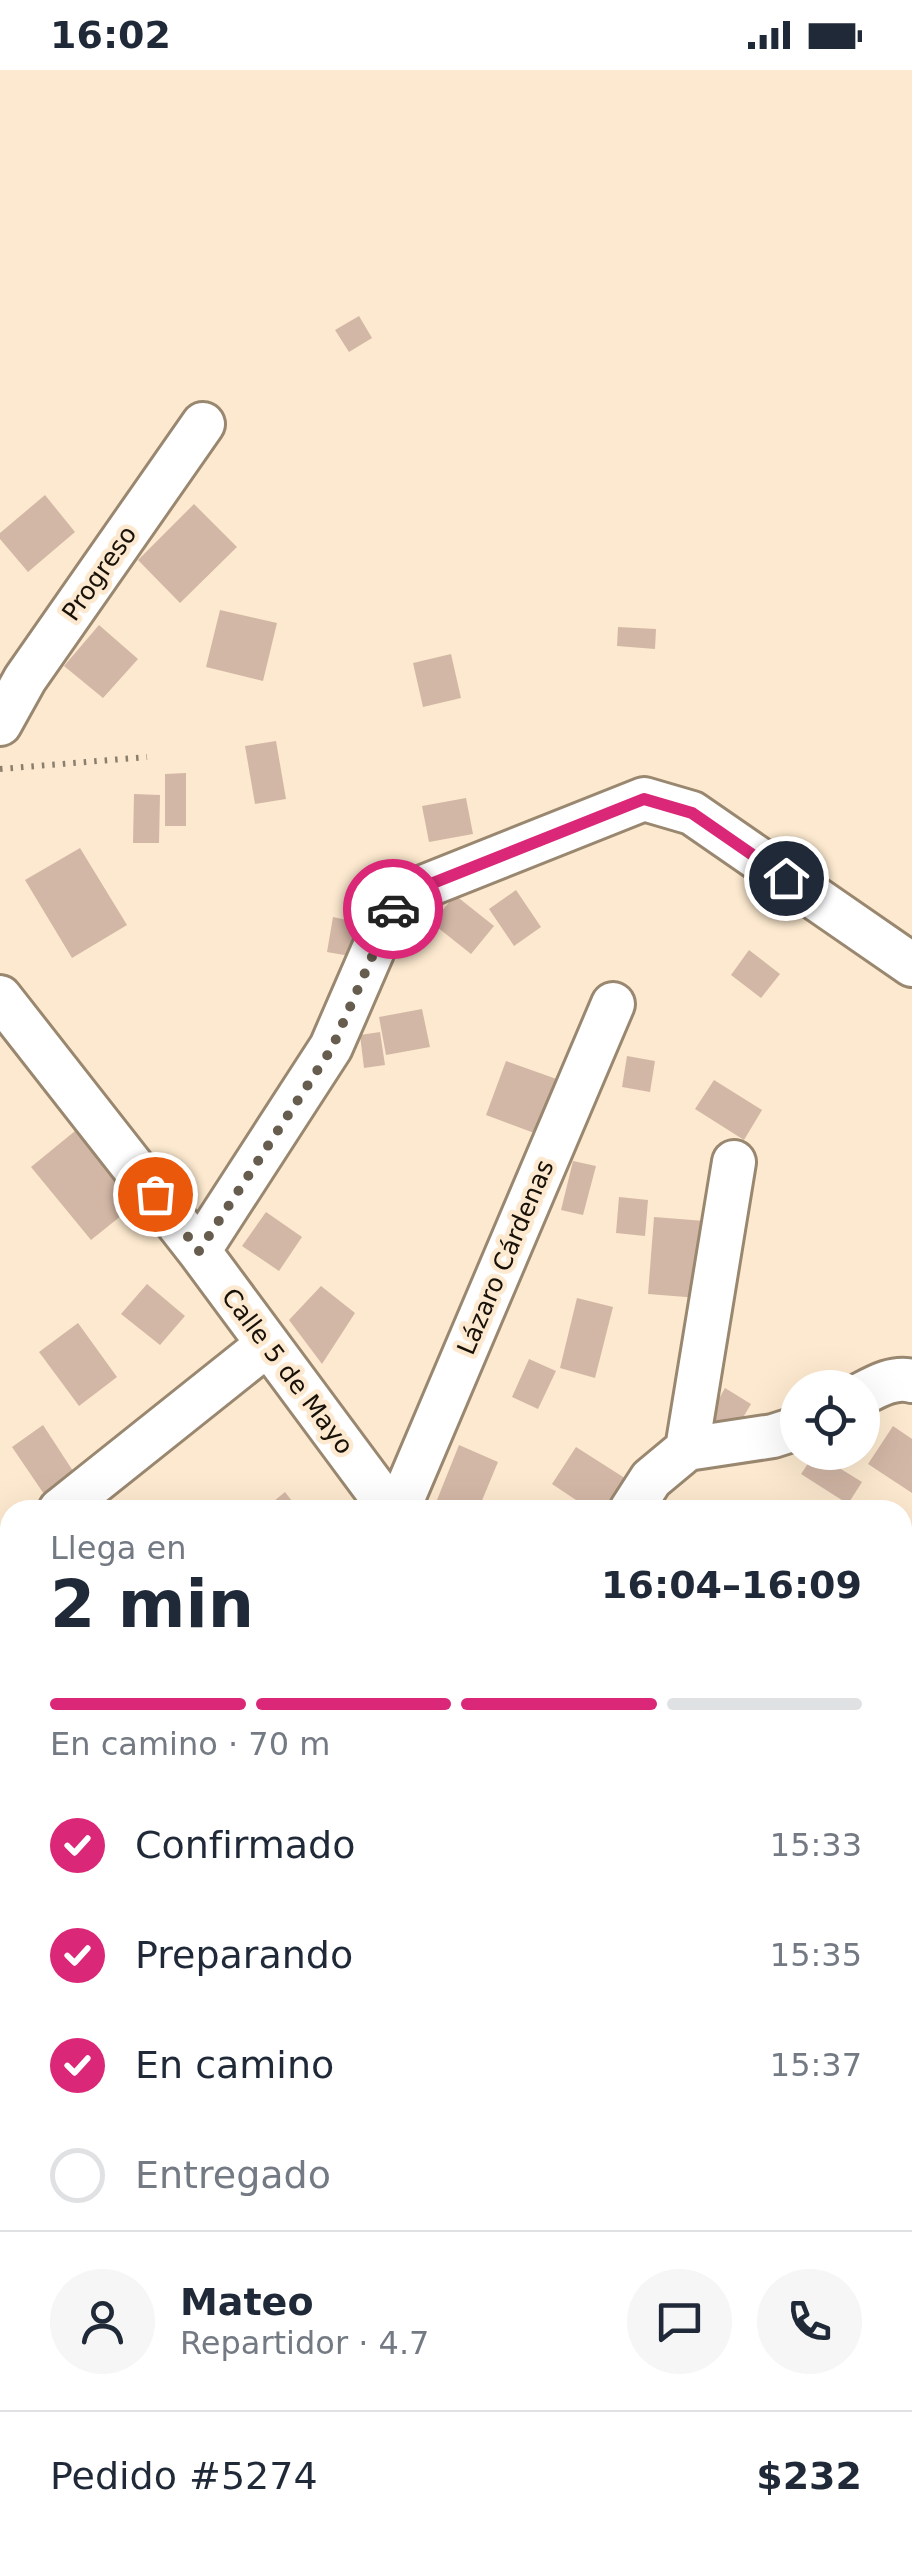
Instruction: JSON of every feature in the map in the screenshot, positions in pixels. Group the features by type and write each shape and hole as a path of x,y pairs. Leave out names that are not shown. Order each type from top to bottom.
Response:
{"street":[{"name":"Progreso","path":"0,724 25,678 203,424"},
{"path":"199,1251 332,1048 390,912 413,891 644,799 692,813 912,965"},
{"name":"Calle 5 de Mayo","path":"0,997 199,1251 386,1500"},
{"name":"Lázaro Cárdenas","path":"398,1500 613,1004"},
{"path":"687,1448 734,1162"},
{"path":"73,1500 268,1344"},
{"path":"880,1385 908,1379"},
{"path":"637,1500 651,1479 687,1448 780,1434"}],"path":[{"path":"0,769 147,757"}],"building":[{"path":"359,316 372,338 349,352 335,330"},
{"path":"45,495 75,532 28,572 0,539 0,533"},
{"path":"194,504 237,547 180,603 138,560"},
{"path":"220,610 277,623 263,681 206,667"},
{"path":"99,625 138,659 103,698 64,666"},
{"path":"618,627 656,629 655,649 617,646"},
{"path":"451,654 461,698 423,707 413,663"},
{"path":"276,741 286,799 255,804 245,746"},
{"path":"186,773 186,826 165,826 165,774"},
{"path":"134,794 160,795 159,843 133,843"},
{"path":"466,798 473,834 429,842 422,806"},
{"path":"80,848 127,925 72,958 25,880"},
{"path":"516,890 541,927 514,946 489,909"},
{"path":"455,895 494,926 471,954 432,923"},
{"path":"333,917 356,922 350,956 327,952"},
{"path":"749,950 780,974 761,998 731,975"},
{"path":"422,1009 430,1047 386,1055 379,1017"},
{"path":"380,1032 385,1065 364,1068 360,1035"},
{"path":"627,1056 655,1061 650,1092 622,1087"},
{"path":"506,1061 565,1082 545,1137 486,1115"},
{"path":"714,1080 762,1110 744,1140 695,1109"},
{"path":"86,1122 147,1195 91,1240 31,1167"},
{"path":"573,1161 596,1166 583,1215 561,1210"},
{"path":"619,1197 648,1200 645,1236 616,1233"},
{"path":"266,1212 302,1237 279,1271 242,1246"},
{"path":"654,1217 705,1221 699,1298 648,1294"},
{"path":"147,1284 185,1316 160,1345 121,1314"},
{"path":"321,1286 355,1313 322,1364 289,1320"},
{"path":"577,1298 613,1307 595,1378 560,1368"},
{"path":"78,1323 117,1377 79,1406 39,1352"},
{"path":"529,1359 556,1371 538,1409 512,1397"},
{"path":"725,1388 751,1404 734,1433 708,1418"},
{"path":"43,1425 75,1474 44,1494 12,1447"},
{"path":"893,1426 912,1439 912,1493 877,1470 880,1446"},
{"path":"459,1445 498,1462 482,1500 437,1500"},
{"path":"576,1447 631,1482 619,1500 576,1500 552,1484"},
{"path":"804,1470 843,1470 862,1482 851,1500 842,1500 801,1474"},
{"path":"285,1492 291,1500 275,1500"}],"way so far":[{"path":"155,1194 199,1251 332,1048 393,909"}],"route":[{"path":"393,909 413,891 644,799 692,813 786,878"}]}
